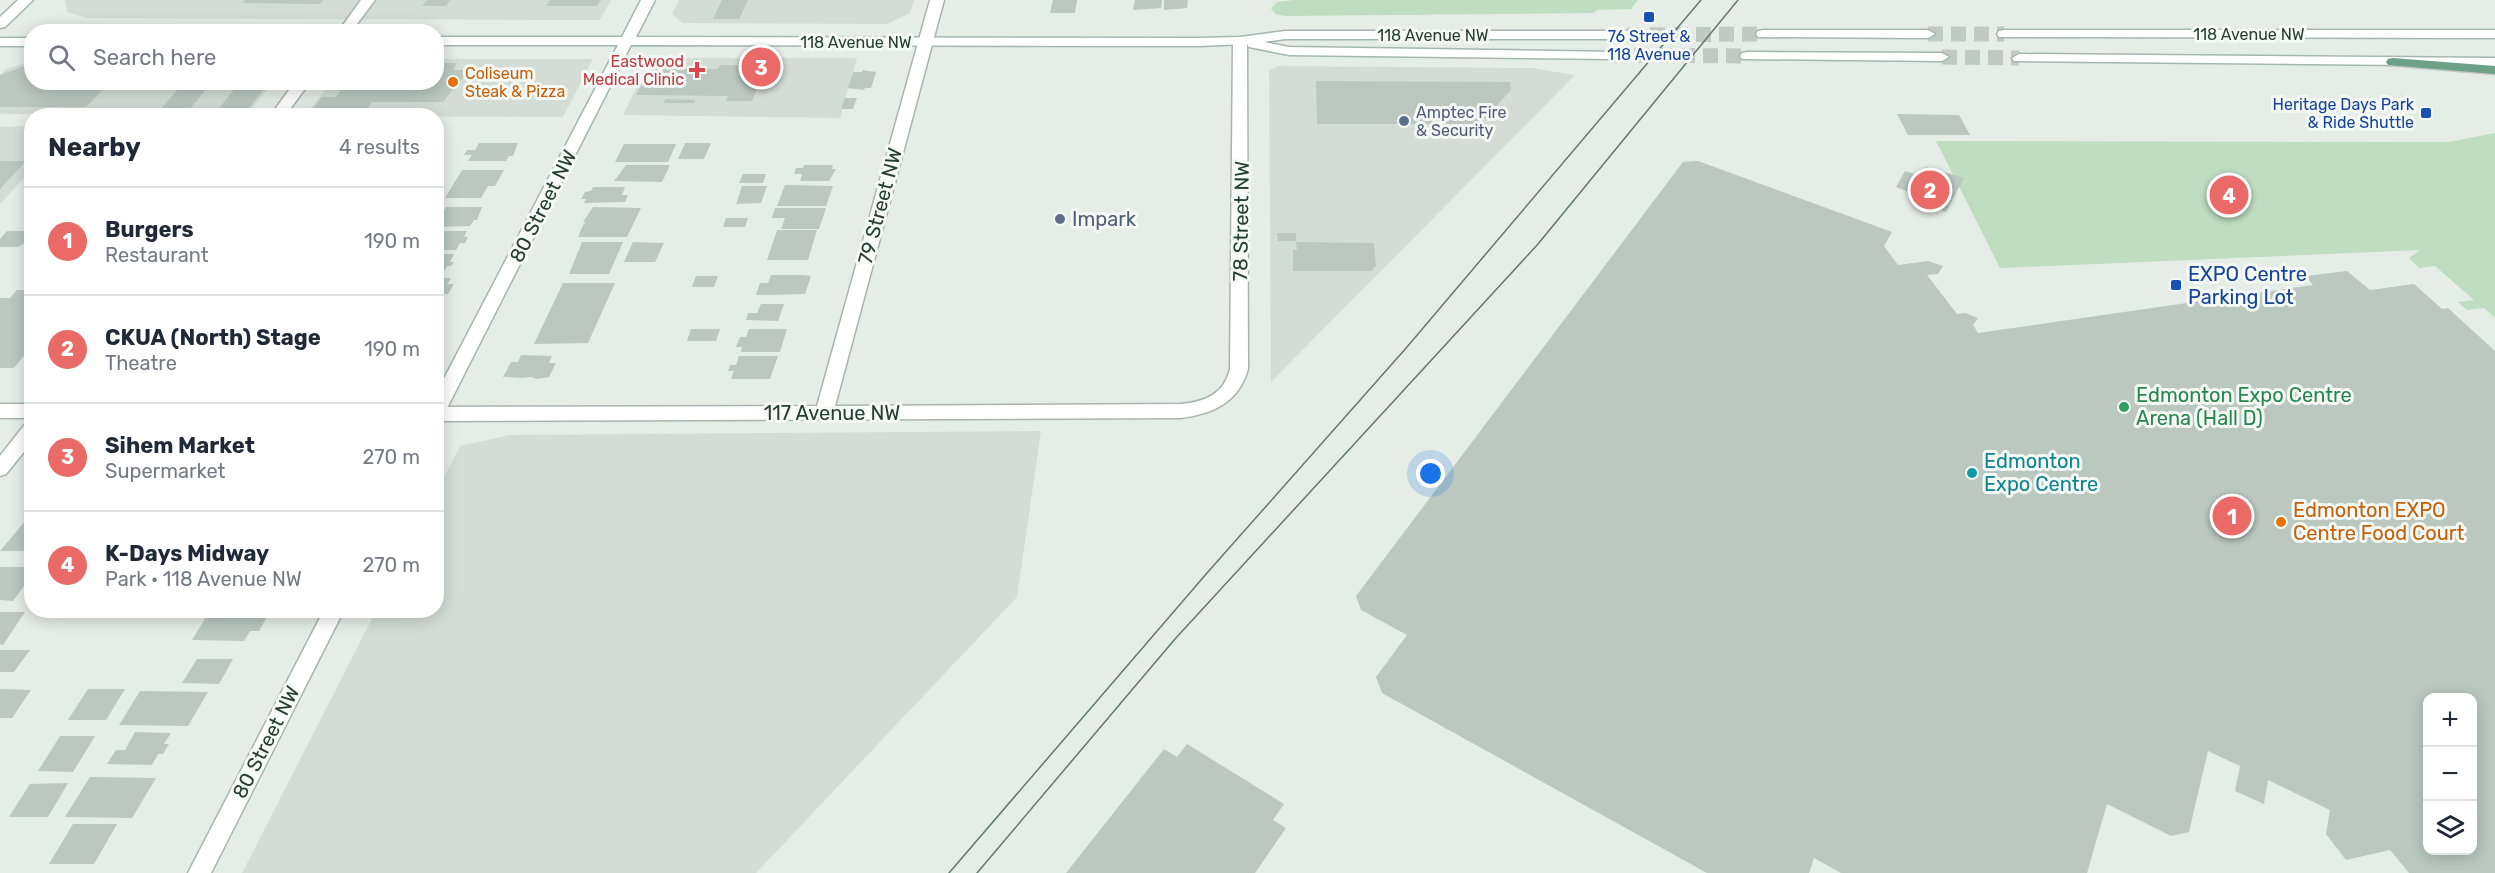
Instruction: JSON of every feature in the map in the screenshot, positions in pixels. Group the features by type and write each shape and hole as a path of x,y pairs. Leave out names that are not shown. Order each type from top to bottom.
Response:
{"main road":[{"path":"0,24 26,0"},
{"path":"350,24 368,0"},
{"name":"80 Street NW","path":"444,397 648,0"},
{"name":"79 Street NW","path":"824,413 937,0"},
{"path":"1763,34 1928,34"},
{"name":"118 Avenue NW","path":"2004,34 2495,34"},
{"name":"118 Avenue NW","path":"444,41 1240,41 1285,35 1627,35"},
{"name":"118 Avenue NW","path":"1240,41 1288,51 1611,55"},
{"name":"78 Street NW","path":"1224,397 1235,384 1239,369 1240,41"},
{"path":"0,42 24,42"},
{"path":"1748,56 1942,57"},
{"name":"118 Avenue NW","path":"2019,58 2495,62"},
{"path":"2393,62 2495,70"},
{"path":"282,108 297,90"},
{"name":"117 Avenue NW","path":"444,413 1181,411 1201,409 1224,397"},
{"path":"0,411 24,411"},
{"path":"0,469 24,438"},
{"name":"80 Street NW","path":"198,873 330,618"}],"shaded area":[{"path":"65,0 611,0 600,20 87,18 67,12"},
{"path":"679,0 914,0 910,13 887,24 683,23 672,14"},
{"path":"675,58 857,58 840,118 623,115 645,70"},
{"path":"444,59 593,59 563,117 444,117 444,108 311,108 325,90 444,90"},
{"path":"24,63 24,90 267,90 252,108 24,108 24,114 0,114 0,75 6,69"},
{"path":"1278,66 1532,68 1575,75 1271,382 1269,71"},
{"path":"24,126 24,178 0,204 0,127"},
{"path":"1041,431 1017,597 756,873 242,873 372,618 444,618 444,477 460,446 510,435"}],"green space":[{"path":"1294,0 1638,0 1631,9 1597,10 1594,13 1285,16 1276,14 1271,9 1277,2"},
{"path":"2495,133 2495,318 2484,308 2467,310 2458,302 2474,300 2435,266 2419,268 2409,258 2420,250 2000,268 1936,141 2449,142"}],"building":[{"path":"245,0 323,0 320,4 242,3"},
{"path":"427,0 450,0 446,6 422,6"},
{"path":"550,0 601,0 597,6 546,6"},
{"path":"722,0 748,0 739,19 713,19"},
{"path":"1053,0 1077,0 1075,13 1050,13"},
{"path":"1135,0 1162,0 1161,8 1133,10"},
{"path":"1164,0 1188,0 1187,8 1164,10"},
{"path":"444,63 457,63 453,70 465,70 463,73 465,75 443,102 372,102 368,108 313,108 322,97 336,97 341,90 444,90"},
{"path":"720,65 766,65 752,101 726,101 728,96 636,95 647,73 653,73 655,68 718,69"},
{"path":"24,66 24,90 102,90 86,107 0,107 0,75"},
{"path":"863,70 876,72 871,88 864,90 848,88 853,72"},
{"path":"1316,81 1510,82 1511,90 1480,124 1317,124"},
{"path":"177,90 205,90 191,108 162,108"},
{"path":"234,90 263,90 249,108 219,108"},
{"path":"845,98 857,98 853,109 841,109"},
{"path":"665,99 695,100 694,103 664,103"},
{"path":"1897,114 1959,115 1970,135 1908,135"},
{"path":"479,143 518,143 513,156 509,156 506,161 468,161 472,155 464,155 467,150 475,150"},
{"path":"685,143 711,143 704,159 678,159"},
{"path":"624,144 676,144 668,162 615,162"},
{"path":"0,161 24,161 24,163 0,189"},
{"name":"Edmonton Expo Centre","path":"1698,161 1892,232 1884,246 1898,265 1928,261 1943,266 1938,274 1927,275 1957,314 1965,313 1978,318 1973,325 1978,333 2313,285 2306,276 2347,271 2370,290 2414,284 2442,309 2448,308 2495,351 2495,873 2409,873 2390,850 2346,860 2326,834 2330,810 2268,780 2264,804 2235,791 2240,766 2208,751 2189,832 2171,836 2107,804 2087,873 1841,873 1814,858 1809,873 1707,873 1382,693 1376,677 1407,635 1361,610 1356,596 1683,162"},
{"path":"626,165 670,165 662,182 614,181"},
{"path":"804,165 833,165 832,169 836,169 829,181 800,181 802,174 794,174 796,168 803,168"},
{"path":"1925,167 1964,178 1946,212 1909,196 1911,193 1896,187 1905,171 1920,176"},
{"path":"462,170 504,170 495,186 488,186 481,198 445,198"},
{"path":"743,174 766,174 763,183 739,183"},
{"path":"785,185 833,186 826,206 777,206"},
{"path":"742,186 767,186 761,203 736,204"},
{"path":"593,187 625,187 622,195 628,195 625,202 584,203 586,199 581,199 585,192 591,191"},
{"path":"446,207 482,207 477,220 474,220 470,226 444,227"},
{"path":"593,207 641,208 627,237 578,237 586,222 583,222"},
{"path":"775,208 826,208 819,229 781,229 785,218 772,218"},
{"path":"726,218 748,218 745,227 723,227"},
{"path":"777,230 817,230 808,260 767,260"},
{"path":"7,231 24,231 24,244 18,247 0,247 0,239"},
{"path":"444,231 467,231 464,237 468,237 465,243 460,243 456,250 444,250"},
{"path":"1277,233 1296,233 1296,241 1278,241"},
{"path":"582,242 623,242 609,274 569,274"},
{"path":"633,242 664,243 655,262 624,262"},
{"path":"1296,242 1374,243 1376,266 1371,271 1293,271 1293,250 1297,250"},
{"path":"444,254 454,254 450,262 454,262 451,266 447,266 444,271"},
{"path":"771,275 811,276 805,294 756,295 760,283 768,283"},
{"path":"696,276 718,276 714,287 692,287"},
{"path":"444,278 451,278 447,284 454,284 448,294 444,294"},
{"path":"563,283 615,283 588,343 534,344"},
{"path":"17,290 24,290 24,356 14,368 0,368 0,298 10,298"},
{"path":"761,304 784,304 778,321 746,320 748,313 757,313"},
{"path":"691,329 720,329 716,341 687,341"},
{"path":"749,329 787,329 780,352 741,352 742,347 736,347 740,337 746,337"},
{"path":"521,355 552,356 549,363 556,363 549,377 537,379 503,377 511,362 518,362"},
{"path":"739,356 778,356 770,379 731,379 734,371 728,371 730,365 736,365"},
{"path":"24,522 24,551 0,551"},
{"path":"0,567 24,567 24,586 13,601 0,600"},
{"path":"0,612 24,612 3,645 0,644"},
{"path":"205,618 266,618 259,631 250,631 244,641 192,640"},
{"path":"0,650 30,650 14,672 0,672"},
{"path":"197,659 233,659 219,684 182,683"},
{"path":"0,689 31,690 12,718 0,718"},
{"path":"88,689 125,689 106,720 68,720"},
{"path":"140,691 208,692 188,726 119,725"},
{"path":"135,732 171,733 164,744 169,744 163,754 158,754 152,765 107,764 116,750 125,750"},
{"path":"60,736 95,736 73,772 38,771"},
{"path":"1187,744 1284,804 1273,820 1286,828 1255,873 1066,873 1164,749 1177,757"},
{"path":"90,777 156,778 132,818 65,817"},
{"path":"68,783 48,817 9,817 30,784"},
{"path":"73,824 117,824 94,864 49,864"}],"tunnel":[{"path":"1627,35 1763,34"},
{"path":"1928,34 2004,34"},
{"path":"1611,55 1747,56"},
{"path":"1942,57 2019,58"}],"tram line":[{"path":"949,873 1207,573 1407,347 1701,0"},
{"path":"977,873 1175,639 1538,244 1738,0"}],"place":[{"name":"76 Street & 118 Avenue","path":"1649,17"},
{"name":"Sihem Market","path":"761,67"},
{"name":"Eastwood Medical Clinic","path":"697,70"},
{"name":"Coliseum Steak & Pizza","path":"453,82"},
{"name":"Heritage Days Park & Ride Shuttle","path":"2426,113"},
{"name":"Amptec Fire & Security","path":"1404,121"},
{"name":"CKUA (North) Stage","path":"1930,190"},
{"name":"K-Days Midway","path":"2229,195"},
{"name":"Impark","path":"1060,219"},
{"name":"EXPO Centre Parking Lot","path":"2176,285"},
{"name":"Edmonton Expo Centre Arena (Hall D)","path":"2124,407"},
{"name":"Edmonton Expo Centre","path":"1972,473"},
{"name":"Burgers","path":"2232,516"},
{"name":"Edmonton EXPO Centre Food Court","path":"2281,522"}]}
